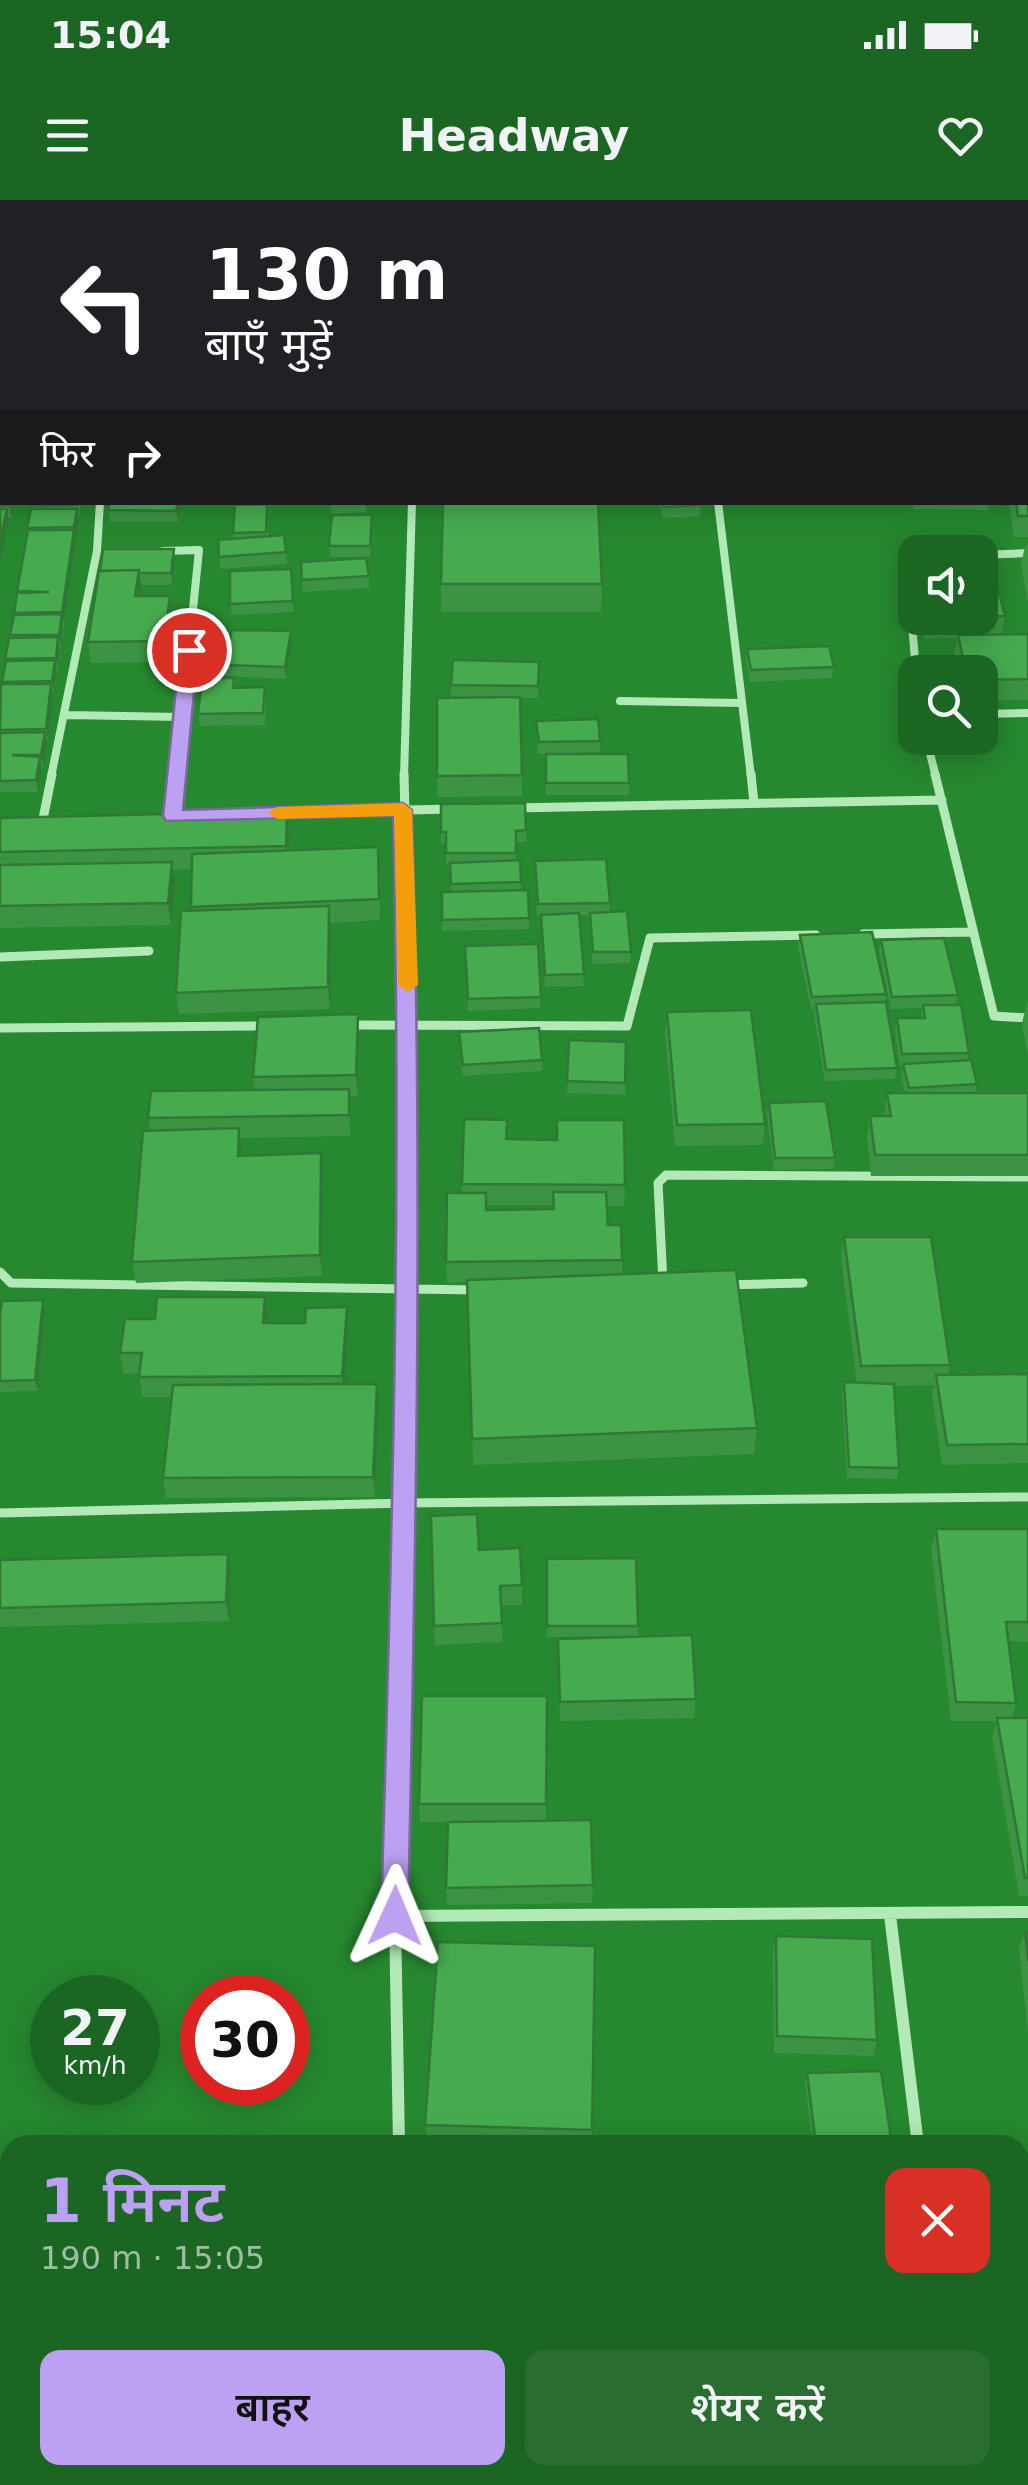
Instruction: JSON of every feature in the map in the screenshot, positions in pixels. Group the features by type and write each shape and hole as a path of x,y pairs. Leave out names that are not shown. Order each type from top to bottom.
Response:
{"street":[{"path":"44,819 96,551 100,505"},
{"path":"399,2135 395,1916 405,1503 410,1024 403,810 412,505"},
{"path":"718,505 754,803"},
{"path":"148,551 199,550 172,816"},
{"path":"96,551 114,551"},
{"path":"998,555 1028,553"},
{"path":"620,702 741,702"},
{"path":"998,714 1028,713"},
{"path":"66,714 182,718"},
{"path":"930,755 994,1016 1028,1018"},
{"path":"496,808 942,800"},
{"path":"268,814 458,808"},
{"path":"154,817 192,816"},
{"path":"29,818 62,818"},
{"path":"859,934 972,932"},
{"path":"332,1025 628,1026 650,938 821,935"},
{"path":"0,957 149,951"},
{"path":"0,1028 273,1026"},
{"path":"663,1286 658,1182 666,1175 1028,1178"},
{"path":"0,1272 11,1283 407,1292 486,1290"},
{"path":"703,1285 803,1283"},
{"path":"644,1286 683,1286"},
{"path":"0,1513 405,1503 1028,1497"},
{"path":"395,1916 1028,1912"},
{"path":"890,1915 917,2135"}],"building":[{"path":"109,505 177,505 176,511 108,510"},
{"path":"235,505 267,505 266,532 233,533"},
{"path":"443,505 598,505 602,584 441,584"},
{"path":"1016,505 1028,505 1028,516 1018,516"},
{"path":"0,509 7,509 0,540"},
{"path":"31,509 77,509 74,527 27,528"},
{"path":"332,515 372,515 370,546 329,546"},
{"path":"28,530 74,530 62,612 14,613 17,593 49,592 17,591"},
{"path":"284,535 286,552 219,557 218,540"},
{"path":"103,549 174,549 171,573 100,571"},
{"path":"366,558 369,576 302,580 301,562"},
{"path":"291,569 293,601 230,604 230,571"},
{"path":"139,570 135,596 170,596 164,641 88,642 99,571"},
{"path":"998,589 1005,616 998,616"},
{"path":"62,614 59,635 10,635 14,615"},
{"path":"232,630 291,631 285,667 224,665"},
{"path":"1028,634 1028,679 998,680 998,655 962,655 958,635"},
{"path":"58,637 56,658 5,659 9,638"},
{"path":"829,646 834,667 751,670 747,649"},
{"path":"55,660 52,681 2,682 6,661"},
{"path":"453,660 539,662 538,686 451,685"},
{"path":"202,678 234,678 233,688 265,687 263,713 198,714"},
{"path":"1,684 51,684 46,729 0,730"},
{"path":"520,697 522,775 437,776 437,698"},
{"path":"598,719 600,741 539,742 536,721"},
{"path":"45,732 41,755 12,755 40,757 36,780 0,781 0,733"},
{"path":"546,754 628,754 629,783 546,783"},
{"path":"525,803 526,830 516,831 516,853 446,853 441,804"},
{"path":"287,811 286,846 0,852 0,818"},
{"path":"378,847 379,899 191,907 192,854"},
{"path":"606,859 610,903 538,904 535,861"},
{"path":"520,860 521,882 451,884 450,863"},
{"path":"172,862 168,903 0,906 0,865"},
{"path":"528,890 529,918 442,920 442,892"},
{"path":"329,906 328,987 176,993 181,911"},
{"path":"627,911 631,952 593,952 590,913"},
{"path":"579,913 584,974 545,975 541,915"},
{"path":"872,932 886,994 812,997 800,935"},
{"path":"944,938 958,995 892,997 881,940"},
{"path":"538,944 541,997 468,999 465,946"},
{"path":"886,1002 897,1068 826,1070 816,1004"},
{"path":"923,1005 961,1005 969,1053 902,1054 897,1018 925,1018"},
{"path":"751,1010 765,1124 677,1125 667,1012"},
{"path":"358,1014 356,1075 253,1077 258,1017"},
{"path":"539,1028 542,1060 463,1065 459,1032"},
{"path":"569,1040 626,1042 625,1083 567,1081"},
{"path":"971,1060 977,1084 909,1088 903,1064"},
{"path":"349,1089 349,1115 148,1118 151,1091"},
{"path":"887,1093 1028,1093 1028,1155 875,1155 870,1116 891,1116"},
{"path":"826,1101 835,1158 775,1158 769,1103"},
{"path":"464,1119 507,1120 506,1139 557,1140 557,1120 624,1120 625,1185 462,1184"},
{"path":"239,1128 238,1156 321,1153 320,1255 132,1262 143,1131"},
{"path":"553,1192 606,1192 608,1225 621,1225 622,1260 446,1262 447,1193 486,1193 486,1210 554,1209"},
{"path":"844,1237 931,1237 950,1365 861,1366"},
{"path":"736,1270 757,1428 472,1439 467,1280"},
{"path":"157,1297 265,1297 263,1323 305,1323 306,1308 347,1307 342,1376 139,1377 142,1353 120,1353 125,1319 155,1319"},
{"path":"43,1300 35,1380 0,1381 2,1301"},
{"path":"1028,1374 1028,1444 947,1445 936,1375"},
{"path":"844,1382 894,1384 899,1468 849,1467"},
{"path":"377,1384 373,1477 163,1478 173,1385"},
{"path":"477,1514 479,1550 520,1548 522,1585 500,1586 502,1623 434,1626 431,1516"},
{"path":"936,1529 1028,1529 1028,1622 1006,1622 1016,1703 956,1702"},
{"path":"228,1554 226,1602 0,1608 0,1560"},
{"path":"636,1558 638,1626 547,1626 547,1559"},
{"path":"692,1635 696,1699 560,1702 558,1639"},
{"path":"422,1696 547,1696 546,1804 419,1804"},
{"path":"997,1718 1028,1718 1028,1878 1025,1878"},
{"path":"591,1820 593,1885 446,1888 448,1822"},
{"path":"776,1936 872,1939 877,2040 777,2036"},
{"path":"438,1942 595,1946 592,2130 425,2125"},
{"path":"881,2071 891,2135 815,2135 807,2073"}],"slow traffic":[{"path":"277,813 403,810 408,985"}],"route":[{"path":"189,650 172,816 403,810 410,1024 405,1503 395,1916"}]}
